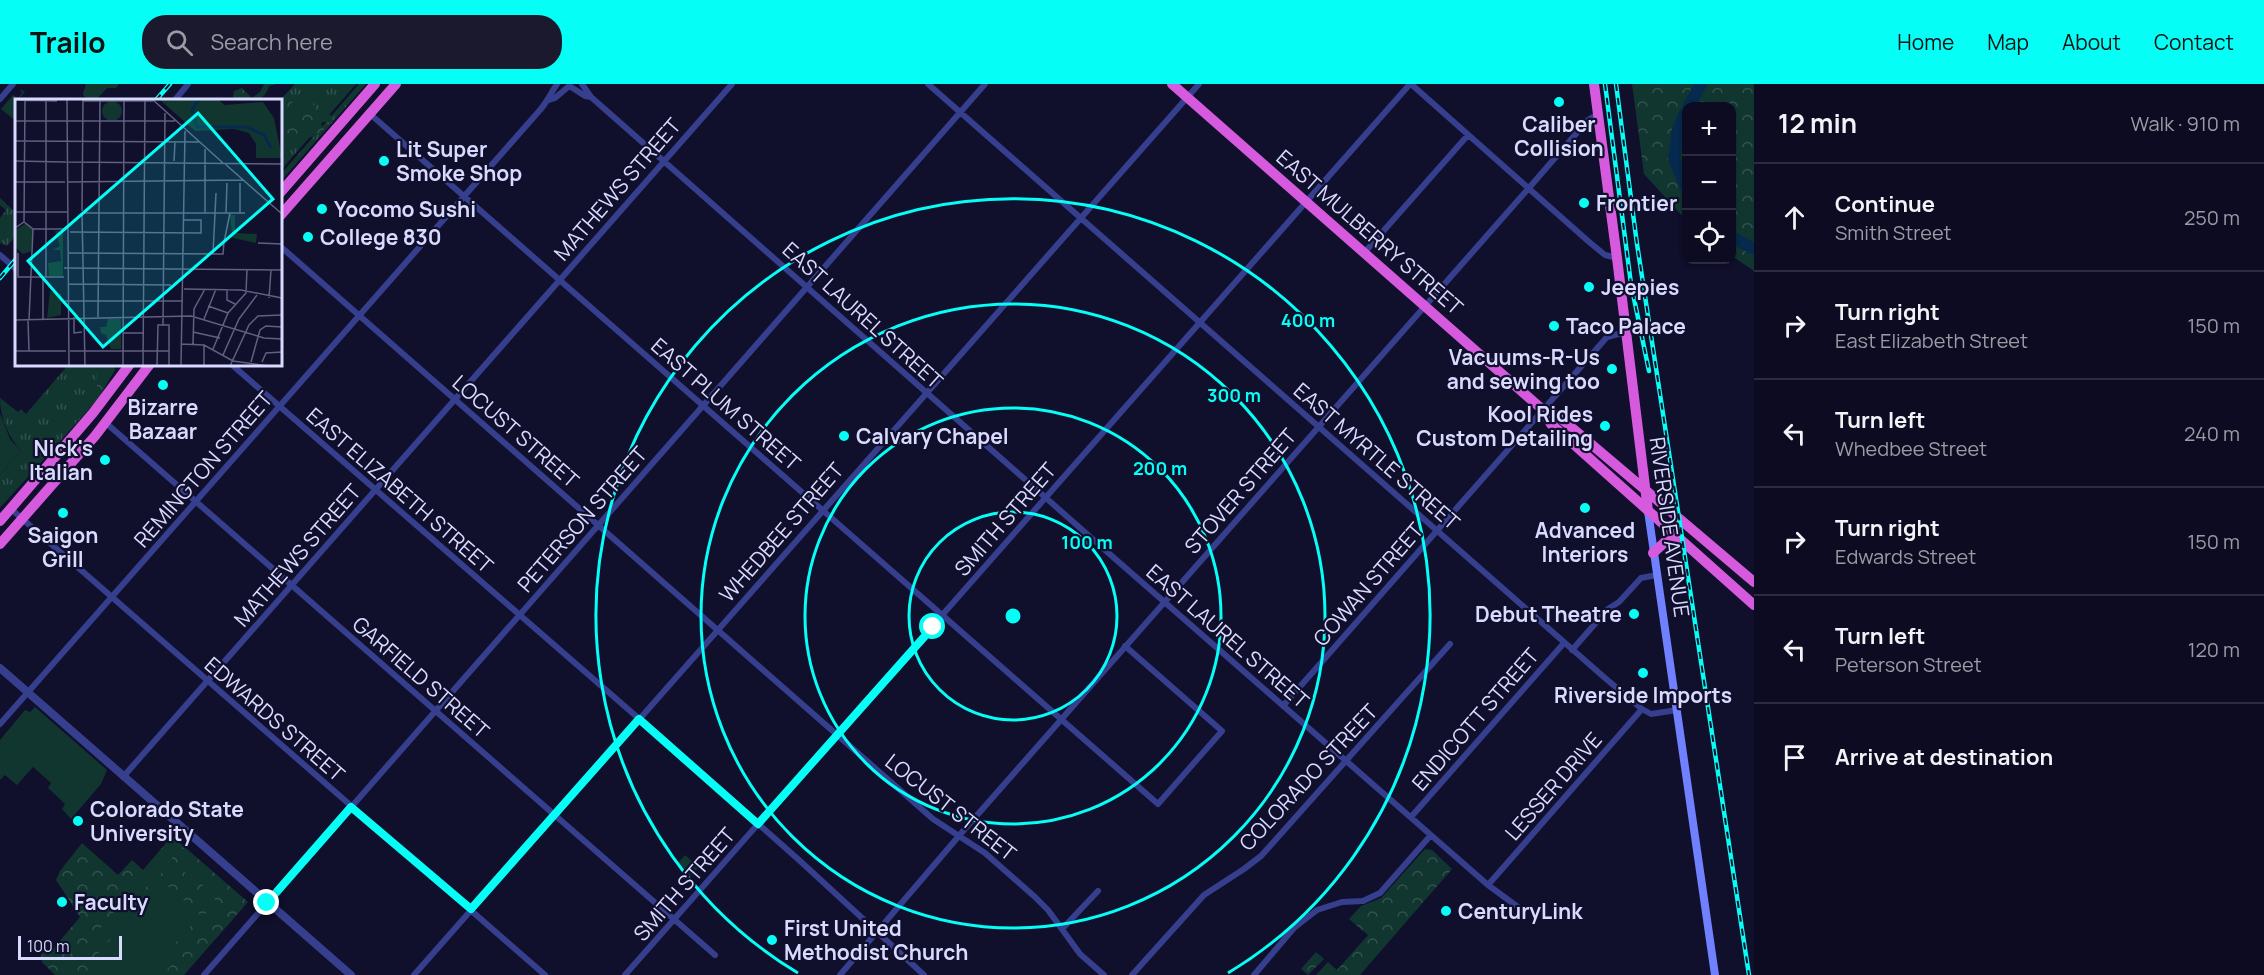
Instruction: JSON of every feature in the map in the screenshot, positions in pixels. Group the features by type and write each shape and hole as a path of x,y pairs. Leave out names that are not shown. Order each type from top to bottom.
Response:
{"highway":[{"path":"370,114 366,109 367,101 375,84"},
{"path":"282,192 375,84"},
{"path":"282,214 396,84"},
{"name":"EAST MULBERRY STREET","path":"1172,84 1542,410 1551,424 1754,605"},
{"name":"RIVERSIDE AVENUE","path":"1594,84 1648,511"},
{"path":"0,521 93,413 127,366"},
{"path":"0,544 106,423 149,366"},
{"name":"EAST MULBERRY STREET","path":"1542,410 1558,416 1754,582"},
{"path":"1653,553 1665,542 1678,539"}],"main road":[{"name":"RIVERSIDE AVENUE","path":"1648,511 1715,975"}],"street":[{"path":"0,99 13,84"},
{"path":"176,99 188,84"},
{"name":"EAST LAUREL STREET","path":"582,84 591,98 1164,602 1488,885 1522,910"},
{"name":"MATHEWS STREET","path":"123,777 732,84"},
{"name":"EAST MYRTLE STREET","path":"928,84 1642,709"},
{"name":"PETERSON STREET","path":"204,975 985,84"},
{"name":"WHEDBEE STREET","path":"414,975 554,813 1199,84"},
{"path":"1410,84 1605,255 1617,258"},
{"name":"SMITH STREET","path":"625,975 1410,84"},
{"name":"EAST LAUREL STREET","path":"567,85 591,98"},
{"name":"REMINGTON STREET","path":"549,100 550,93 567,85"},
{"name":"REMINGTON STREET","path":"0,724 549,100 555,98 567,85"},
{"name":"EAST PLUM STREET","path":"370,114 1060,720 1071,725 1158,804 1222,731 1125,646"},
{"name":"STOVER STREET","path":"840,975 1318,426 1588,120 1598,114"},
{"path":"1364,253 1468,135"},
{"name":"LOCUST STREET","path":"282,248 933,819 985,853 1035,897 1080,954 1104,975"},
{"path":"1,258 15,268"},
{"name":"COWAN STREET","path":"1283,706 1607,337 1626,332"},
{"name":"EAST ELIZABETH STREET","path":"233,366 639,719 924,975"},
{"name":"GARFIELD STREET","path":"106,423 197,500 715,955"},
{"name":"EDWARDS STREET","path":"11,509 545,975"},
{"name":"ENDICOTT STREET","path":"1572,650 1608,609 1619,602 1641,578 1656,574"},
{"name":"ENDICOTT STREET","path":"1411,818 1564,643"},
{"name":"COLORADO STREET","path":"1132,975 1204,895 1261,856 1450,644"},
{"path":"0,668 351,975"},
{"path":"1642,709 1651,714 1677,710"},
{"name":"LESSER DRIVE","path":"1488,885 1642,709"},
{"path":"1254,975 1294,928 1317,910 1342,902 1364,901 1380,894 1431,835"},
{"path":"1062,929 1098,891"}],"green space":[{"path":"86,84 119,84 116,88 107,88 97,99 87,99 83,95"},
{"path":"264,84 276,84 269,86 264,96 259,99 233,97 234,91 242,88 252,98 260,92"},
{"path":"295,84 356,84 282,169 281,99"},
{"path":"359,84 366,84 282,180 282,173"},
{"path":"1632,84 1754,84 1754,271 1736,259 1736,102 1682,102 1682,216 1644,174"},
{"path":"20,89 25,92 20,99 15,99 15,120 1,109 13,95 18,98 22,93"},
{"path":"286,98 302,114 307,110 304,102 309,99 315,107 316,115 325,113 336,117 332,122 322,122 324,129 317,135 298,140 282,140 282,99 278,99"},
{"path":"0,198 15,212 15,236 7,246 0,243 0,218 6,210 0,205"},
{"path":"67,366 113,366 115,370 98,399 0,508 0,475 21,451 6,426 1,412 0,398 18,412 21,409 26,414"},
{"path":"88,366 107,366 103,372 104,387 99,394 97,390 97,372"},
{"path":"0,413 10,439 21,451 0,475"},
{"path":"35,707 107,770 101,784 71,819 62,809 65,804 48,788 51,783 33,767 17,785 5,775 0,780 0,740 25,710 30,712"},
{"path":"172,836 248,902 184,975 55,975 42,962 41,956 43,952 48,955 80,917 56,880 60,871 82,843 118,875 132,860 143,870"},
{"path":"174,845 180,849 167,864 193,867 206,877 214,890 215,903 211,916 193,943 162,975 154,975 202,920 208,902 207,892 202,883 194,877 184,872 164,873 154,878 79,964 74,975 67,975 73,959"},
{"path":"1425,849 1432,850 1452,869 1360,975 1316,975 1328,962 1337,970 1368,935 1349,919 1361,906 1381,898"},
{"path":"685,855 699,867 691,876 677,864"},
{"path":"162,881 200,915 147,975 96,975 86,967"},
{"path":"1316,952 1324,959 1308,975 1301,969"}],"waterway":[{"path":"1691,102 1701,84"},
{"path":"1682,120 1678,129 1674,159 1682,178"},
{"path":"1736,239 1754,249"}],"railway":[{"path":"157,99 170,84"},
{"path":"1605,84 1631,284 1649,371"},
{"path":"1616,84 1637,244 1749,975"},
{"path":"0,278 15,260"}],"place":[{"name":"Caliber Collision","path":"1559,102"},
{"name":"Lit Super Smoke Shop","path":"384,161"},
{"name":"Frontier","path":"1584,203"},
{"name":"Yocomo Sushi","path":"322,209"},
{"name":"College 830","path":"308,237"},
{"name":"Jeepies","path":"1589,287"},
{"name":"Taco Palace","path":"1554,326"},
{"name":"Vacuums-R-Us and sewing too","path":"1612,369"},
{"name":"Bizarre Bazaar","path":"163,385"},
{"name":"Kool Rides Custom Detailing","path":"1605,426"},
{"name":"Calvary Chapel","path":"844,436"},
{"name":"Nick's Italian","path":"105,460"},
{"name":"Advanced Interiors","path":"1585,508"},
{"name":"Saigon Grill","path":"63,513"},
{"name":"Debut Theatre","path":"1634,614"},
{"name":"Riverside Imports","path":"1643,673"},
{"name":"Colorado State University","path":"78,821"},
{"name":"Faculty","path":"62,902"},
{"name":"CenturyLink","path":"1446,911"},
{"name":"First United Methodist Church","path":"772,940"}],"route":[{"path":"267,903 351,807 471,909 639,719 758,824 933,627"}]}
